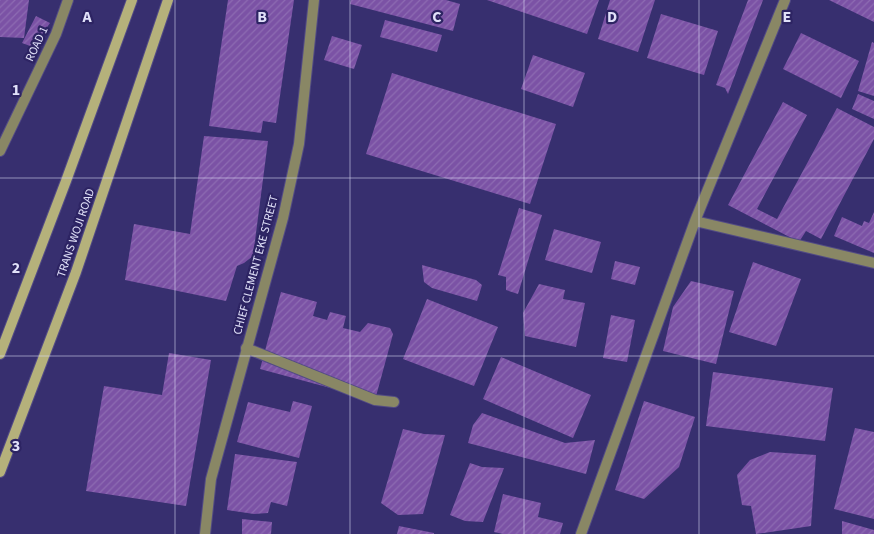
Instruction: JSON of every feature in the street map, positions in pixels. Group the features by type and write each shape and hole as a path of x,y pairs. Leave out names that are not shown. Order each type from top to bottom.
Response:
{"main road":[{"path":"0,354 132,0"},
{"name":"TRANS WOJI ROAD","path":"0,472 76,272 168,0"}],"street":[{"name":"ROAD 1","path":"0,151 56,34 68,0"},
{"name":"CHIEF CLEMENT EKE STREET","path":"205,534 211,479 283,218 299,144 314,0"},
{"path":"581,534 696,221 785,0"},
{"path":"696,221 874,263"},
{"path":"246,348 375,400 394,402"}],"building":[{"path":"0,0 29,0 24,38 0,37"},
{"path":"228,0 294,0 276,123 263,121 261,133 209,126"},
{"path":"351,0 446,0 460,4 453,31 350,4"},
{"path":"487,0 599,0 587,34"},
{"path":"610,0 655,0 638,52 598,39"},
{"path":"748,0 763,0 728,94 725,88 716,85"},
{"path":"829,0 874,0 874,22"},
{"path":"661,14 718,31 704,75 647,58"},
{"path":"36,16 50,23 33,47 22,43"},
{"path":"385,20 442,35 437,52 380,37"},
{"path":"801,33 859,61 841,98 783,69"},
{"path":"332,36 362,45 354,69 324,60"},
{"path":"872,42 874,43 874,96 858,91"},
{"path":"533,55 585,73 573,107 521,89"},
{"path":"392,73 556,124 530,204 366,154"},
{"path":"858,94 874,101 874,119 852,109"},
{"path":"783,102 807,115 757,209 777,219 837,108 874,127 874,139 821,239 806,231 799,242 728,205"},
{"path":"204,136 268,141 253,256 237,266 226,301 125,280 134,224 190,234"},
{"path":"519,208 542,215 518,294 506,290 506,277 498,275"},
{"path":"874,212 874,253 834,236 842,217 862,226 864,221 869,223"},
{"path":"554,229 601,242 592,273 545,260"},
{"path":"615,261 640,267 635,285 611,279"},
{"path":"753,262 801,279 776,346 729,332"},
{"path":"422,265 476,280 482,285 477,301 432,288 424,282"},
{"path":"691,281 734,291 716,364 663,351 673,307"},
{"path":"539,284 565,290 563,299 585,303 576,347 525,336 523,313"},
{"path":"281,292 317,302 313,316 327,320 330,312 346,316 343,328 360,332 368,323 390,328 393,334 375,400 260,369"},
{"path":"427,299 498,327 474,386 403,359"},
{"path":"611,315 635,320 627,362 603,358"},
{"path":"169,353 211,360 186,506 86,491 104,386 162,395"},
{"path":"501,357 591,395 573,438 483,399"},
{"path":"713,372 833,388 825,441 706,426"},
{"path":"293,401 312,406 299,458 237,442 248,402 290,412"},
{"path":"644,401 695,417 679,467 644,499 615,490"},
{"path":"482,413 565,443 595,440 586,474 468,443 473,425"},
{"path":"855,428 874,432 874,519 834,509"},
{"path":"403,429 424,434 445,435 423,514 398,515 381,503"},
{"path":"770,452 816,455 811,526 756,534 751,506 742,505 737,475 750,460"},
{"path":"235,454 297,462 287,506 271,502 268,513 254,514 227,510"},
{"path":"470,463 482,467 504,468 483,522 465,521 450,515"},
{"path":"503,494 541,503 538,517 563,523 560,534 503,534 494,532"},
{"path":"242,519 272,522 271,534 242,534"},
{"path":"842,521 874,530 874,534 842,534"},
{"path":"399,526 434,533 434,534 397,534"}]}
